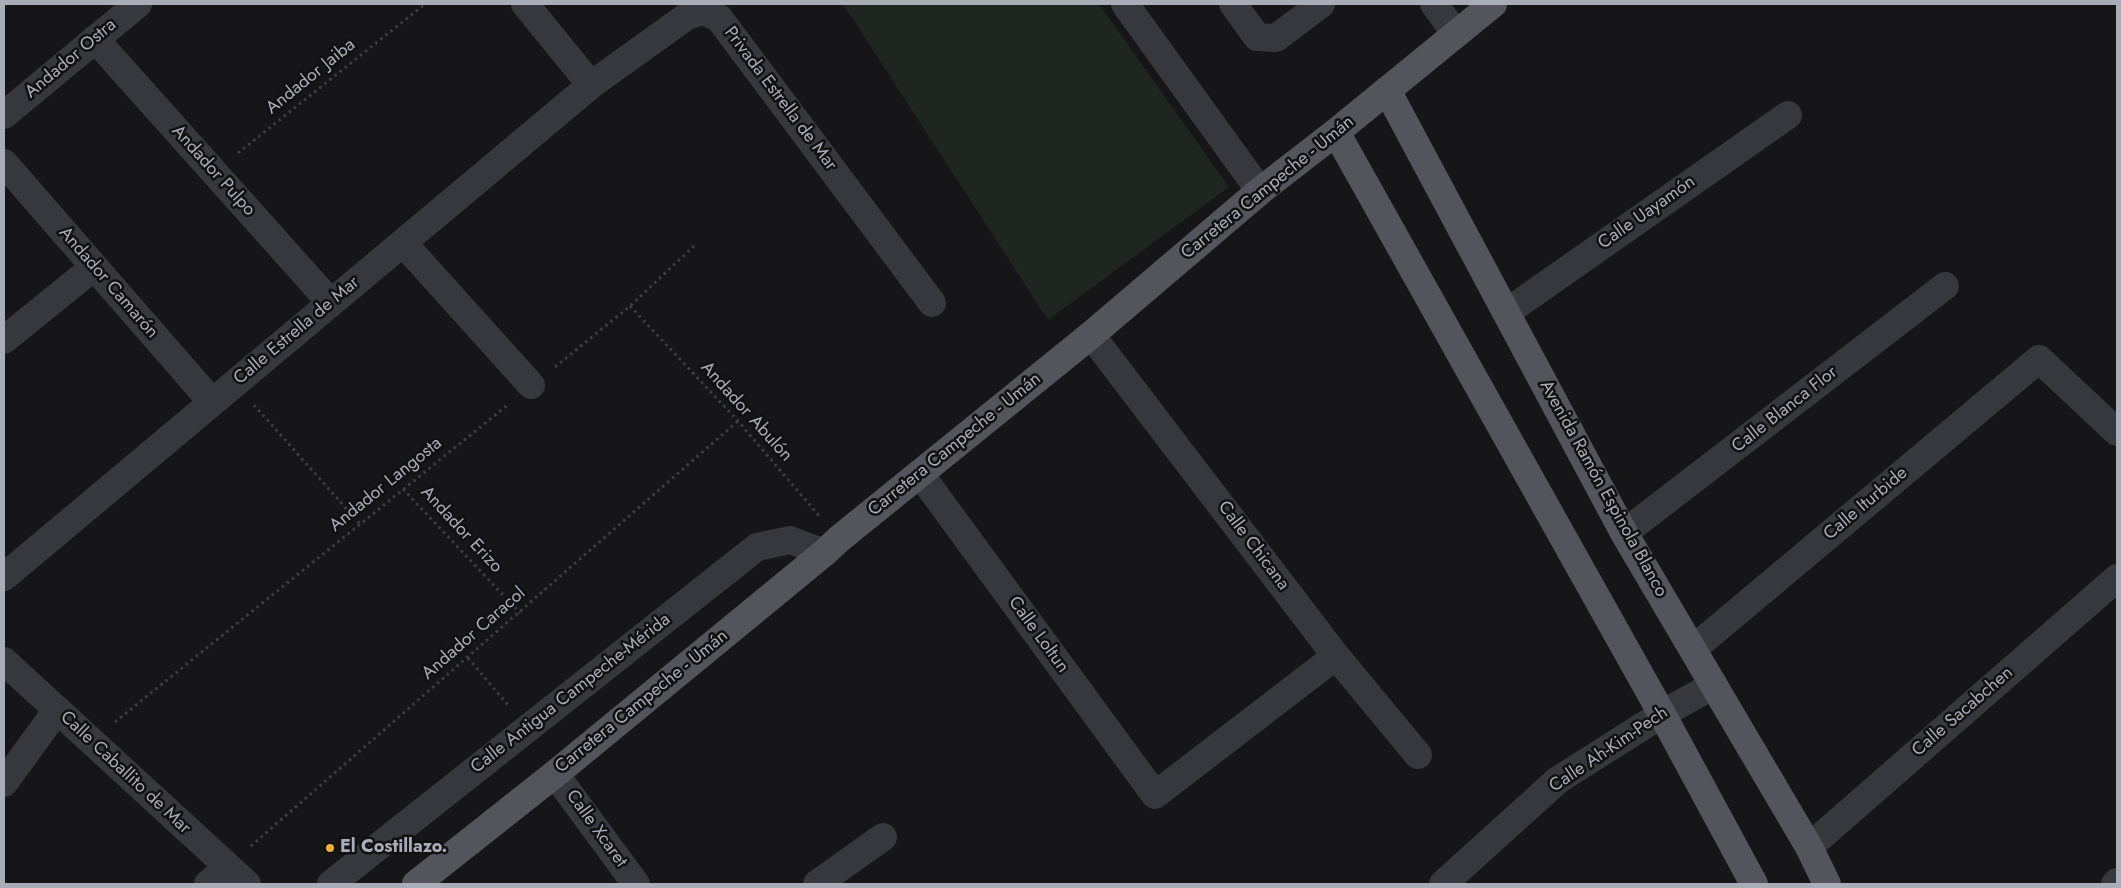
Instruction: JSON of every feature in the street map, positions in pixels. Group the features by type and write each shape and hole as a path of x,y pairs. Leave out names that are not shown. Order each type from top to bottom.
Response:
{"main road":[{"name":"Carretera Campeche - Umán","path":"416,884 555,774 1091,335 1260,192 1493,4"},
{"name":"Avenida Ramón Espinola Blanco","path":"1387,90 1624,534 1809,847 1827,884"},
{"path":"1336,132 1662,714 1754,884"}],"street":[{"name":"Andador Ostra","path":"4,115 138,4"},
{"path":"525,4 591,85"},
{"path":"1125,4 1260,192"},
{"path":"1234,4 1257,37 1276,38 1320,4"},
{"path":"1434,4 1456,34"},
{"name":"Privada Estrella de Mar","path":"591,85 687,16 703,11 719,18 932,303"},
{"name":"Andador Pulpo","path":"95,39 331,303"},
{"name":"Calle Estrella de Mar","path":"4,577 591,85"},
{"name":"Calle Uayamón","path":"1507,312 1788,115"},
{"name":"Andador Camarón","path":"4,163 212,402"},
{"path":"403,243 531,385"},
{"path":"4,340 94,267"},
{"name":"Calle Blanca Flor","path":"1624,534 1945,286"},
{"name":"Calle Chicana","path":"1091,335 1336,656 1418,755"},
{"name":"Calle Iturbide","path":"1693,649 2039,360 2113,420"},
{"name":"Calle Loltun","path":"920,474 1156,795 1336,656"},
{"name":"Calle Antigua Campeche-Mérida","path":"331,884 757,547 790,540 832,546"},
{"name":"Calle Sacabchen","path":"1809,847 2117,578"},
{"name":"Calle Caballito de Mar","path":"4,661 237,875"},
{"name":"Calle Ah-Kim-Pech","path":"1443,884 1558,780 1662,714 1714,685"},
{"path":"4,783 57,710"},
{"name":"Calle Xcaret","path":"555,774 636,884"},
{"path":"817,884 883,837"},
{"path":"208,884 237,875"}],"path":[{"name":"Andador Jaiba","path":"214,172 425,4"},
{"name":"Andador Langosta","path":"91,741 630,306 694,246"},
{"name":"Andador Abulón","path":"630,306 738,421 832,546"},
{"path":"235,383 360,524"},
{"name":"Andador Caracol","path":"237,875 468,658 738,421"},
{"name":"Andador Erizo","path":"403,489 520,613"},
{"path":"468,658 528,728"}],"shaded area":[{"path":"843,4 1099,4 1229,187 1048,320"}],"place":[{"name":"El Costillazo.","path":"330,848"}]}
